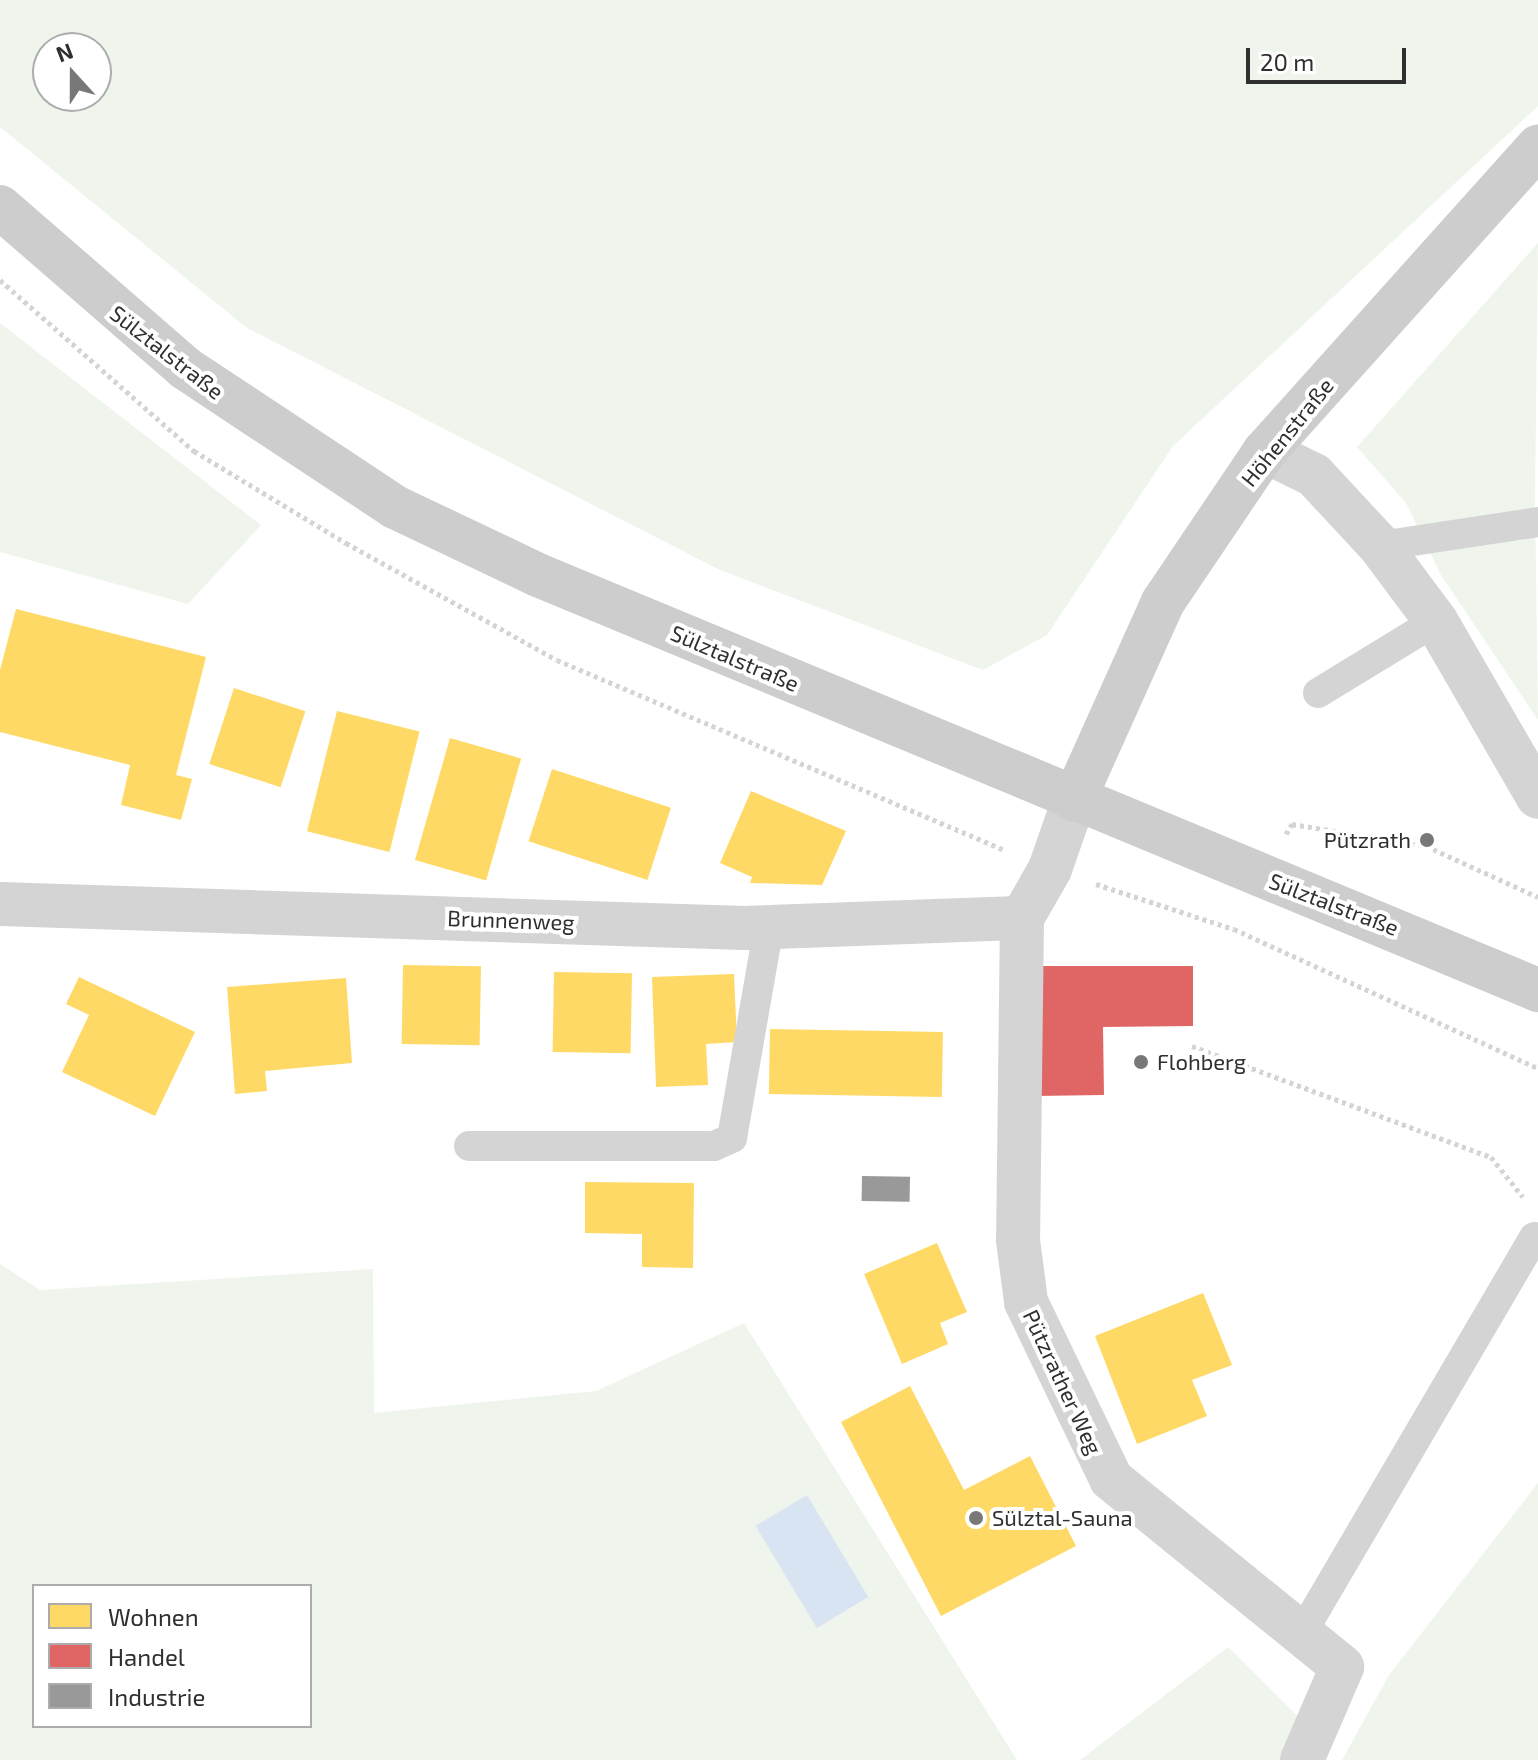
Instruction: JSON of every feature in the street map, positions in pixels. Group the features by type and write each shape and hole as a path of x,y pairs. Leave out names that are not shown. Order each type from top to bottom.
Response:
{"main road":[{"name":"Höhenstraße","path":"1074,800 1163,602 1265,451 1538,147"},
{"name":"Sülztalstraße","path":"0,207 185,368 395,507 1074,800 1538,990"}],"street":[{"path":"1265,451 1314,475 1380,546 1436,621 1538,797"},
{"name":"Pützrather Weg","path":"1074,800 1050,869 1022,918 1018,1240 1026,1302 1111,1479 1299,1638 1342,1667 1302,1760"},
{"name":"Brunnenweg","path":"0,904 769,926 1022,918"}],"lane":[{"path":"1380,546 1538,522"},
{"path":"1318,693 1436,621"},
{"path":"469,1146 714,1146 732,1138 769,926"},
{"path":"1299,1638 1534,1237"}],"path":[{"path":"1234,929 1292,824 1426,846 1538,897"},
{"path":"1192,1046 1491,1157 1522,1192 1534,1237"}],"shaded area":[{"path":"0,0 1538,0 1538,106 1173,446 1047,635 983,670 720,570 247,328 0,127"},
{"path":"1538,243 1535,498 1538,720 1441,575 1406,503 1357,447"},
{"path":"0,323 261,525 188,604 0,552"},
{"path":"0,1264 40,1290 373,1269 374,1413 596,1391 744,1323 1017,1760 0,1760"},
{"path":"1538,1483 1538,1760 1342,1760 1389,1675"},
{"path":"1228,1647 1308,1727 1295,1760 1080,1760"}],"water":[{"path":"807,1495 868,1597 817,1628 756,1526"}],"building: Wohnen":[{"path":"16,609 206,657 176,775 192,779 181,820 121,805 130,765 0,732 0,670"},
{"path":"234,688 305,711 281,787 209,764"},
{"path":"337,711 419,732 389,852 307,831"},
{"path":"450,738 521,758 486,880 415,860"},
{"path":"552,769 671,808 647,880 529,841"},
{"path":"751,791 846,831 822,885 750,883 752,877 720,863"},
{"path":"403,965 481,966 480,1045 402,1044"},
{"path":"554,972 632,973 631,1053 553,1052"},
{"path":"734,974 737,1042 706,1044 708,1085 656,1087 652,977"},
{"path":"79,977 195,1032 155,1116 62,1072 89,1015 66,1004"},
{"path":"346,978 352,1063 265,1071 267,1091 235,1094 227,987"},
{"path":"770,1029 943,1032 942,1097 769,1094"},
{"path":"585,1182 694,1183 693,1268 642,1267 642,1234 585,1233"},
{"path":"937,1243 967,1312 940,1323 948,1344 902,1364 864,1274"},
{"path":"1203,1293 1232,1365 1192,1380 1207,1416 1137,1444 1095,1336"},
{"name":"Sülztal-Sauna","path":"910,1386 964,1490 1030,1456 1076,1546 941,1616 841,1422"}],"building: Handel":[{"name":"Flohberg","path":"1034,966 1193,966 1193,1026 1103,1027 1104,1095 1034,1096"}],"building: Industrie":[{"path":"862,1176 910,1177 910,1202 862,1201"}],"place":[{"name":"Pützrath","path":"1427,840"},
{"name":"Flohberg","path":"1141,1062"},
{"name":"Sülztal-Sauna","path":"976,1518"}]}
